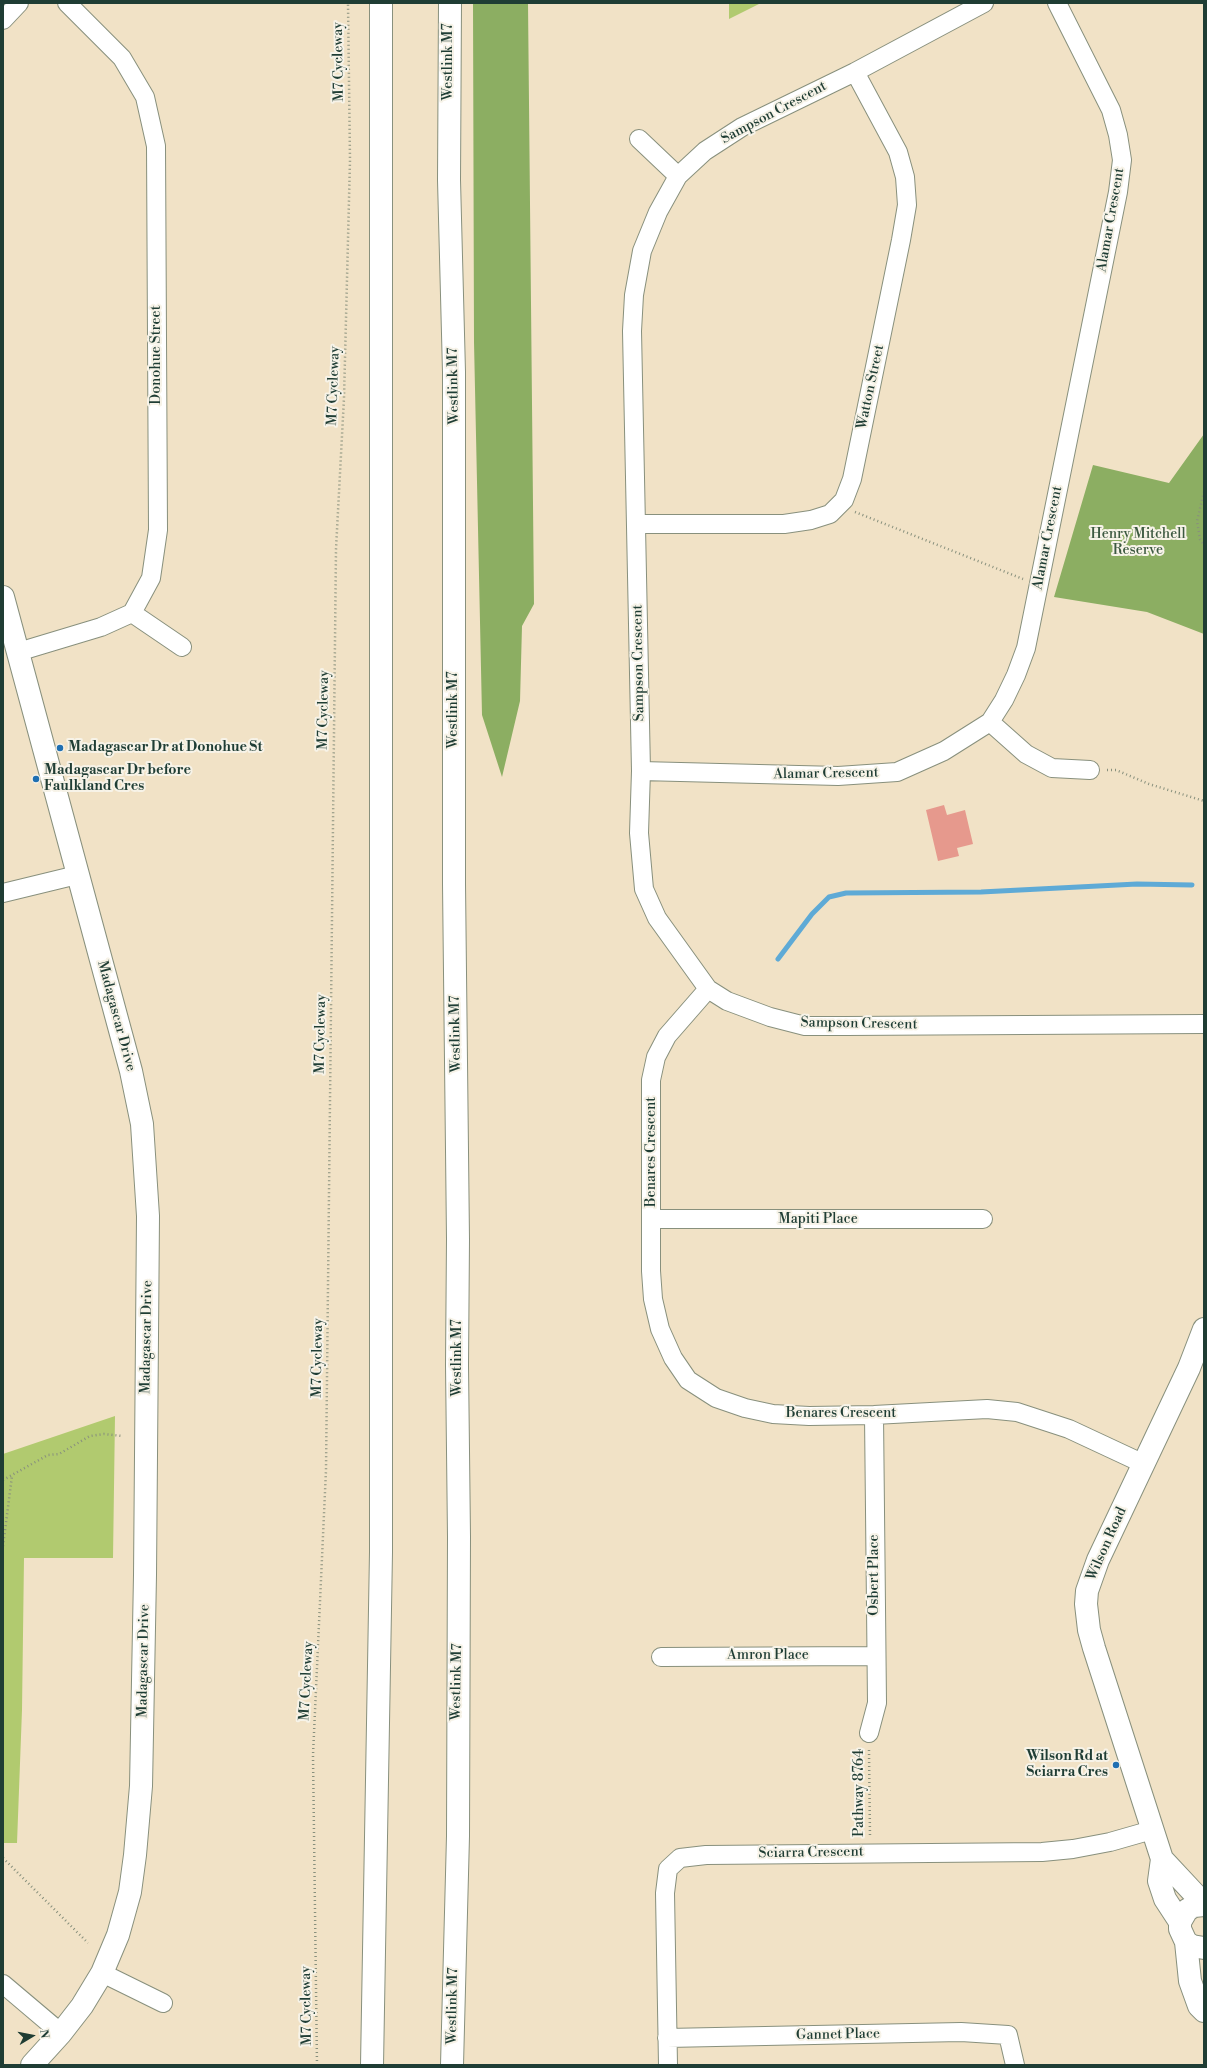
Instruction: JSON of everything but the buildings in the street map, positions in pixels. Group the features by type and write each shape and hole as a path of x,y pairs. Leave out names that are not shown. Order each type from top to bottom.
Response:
{"main road":[{"path":"372,2065 381,1552 381,3"},
{"name":"Westlink M7","path":"450,3 449,180 454,482 454,884 458,1238 458,1836 452,2065"},
{"name":"Madagascar Drive","path":"3,597 136,1096 146,1158 148,1216 146,1575 141,1786 130,1892 118,1935 102,1973 82,2006 61,2033 32,2065"},
{"name":"Wilson Road","path":"1204,1329 1189,1368 1098,1560 1087,1591 1086,1604 1089,1630 1094,1648 1162,1860 1204,1905"},
{"path":"458,1836 464,2065"},
{"name":"Wilson Road","path":"1162,1860 1159,1881 1165,1899 1190,1937"},
{"name":"Wilson Road","path":"1204,1905 1194,1906 1187,1910 1190,1937 1190,1980 1198,2006 1204,2011"}],"street":[{"path":"3,20 19,3"},
{"name":"Donohue Street","path":"67,3 122,58 145,97 156,146 158,530 151,578 132,613"},
{"name":"Sampson Crescent","path":"984,3 855,72 742,127 705,151 678,176 658,212 642,251 634,295 632,332 641,771 639,833 644,889 657,918 708,989 747,1010 805,1026 1204,1024"},
{"name":"Alamar Crescent","path":"641,771 838,776 897,772 944,751 990,722 1004,700 1024,654 1118,192 1122,160 1118,135 1111,110 1057,3"},
{"name":"Watton Street","path":"637,524 784,524 811,520 830,514 844,500 852,479 907,205 905,177 898,152 855,72"},
{"path":"639,139 678,176"},
{"path":"18,652 101,627 132,613 182,647"},
{"path":"990,722 1026,754 1052,768 1090,770"},
{"path":"3,894 77,874"},
{"name":"Benares Crescent","path":"708,989 666,1036 656,1057 651,1080 651,1271 653,1299 660,1330 673,1358 688,1380 716,1398 745,1408 774,1414 809,1416 874,1415 987,1409 1017,1412 1069,1429 1144,1464"},
{"name":"Mapiti Place","path":"652,1219 983,1219"},
{"name":"Osbert Place","path":"869,1733 877,1703 875,1656 874,1415"},
{"name":"Amron Place","path":"661,1657 875,1656"},
{"name":"Sciarra Crescent","path":"668,2065 665,1893 668,1869 680,1858 706,1855 1042,1852 1073,1849 1110,1842 1152,1830"},
{"path":"102,1973 163,2004"},
{"path":"3,1984 61,2033"},
{"name":"Gannet Place","path":"667,2038 961,2032 1008,2035 1015,2065"}],"path":[{"name":"M7 Cycleway","path":"318,2065 313,1755 326,1470 336,549 344,398 350,160 348,3"},
{"path":"1204,492 1197,522 1200,539 1204,545"},
{"path":"838,506 1039,585"},
{"path":"1090,770 1116,770 1149,784 1204,801"},
{"path":"3,1480 48,1455 59,1454 90,1436 104,1434 122,1436"},
{"path":"3,1546 12,1476"},
{"name":"Pathway 8764","path":"869,1733 870,1853"},
{"path":"3,1858 88,1943"}],"green space":[{"path":"473,3 528,3 534,604 522,626 520,701 502,777 482,715 474,342"},
{"path":"729,3 761,3 729,19"},
{"name":"Henry Mitchell Reserve","path":"1204,434 1204,634 1147,612 1054,597 1093,465 1169,483"},
{"path":"115,1416 113,1558 24,1558 22,1710 17,1843 3,1843 3,1454"}],"waterway":[{"path":"778,959 812,914 829,897 846,893 981,892 1137,884 1192,885"}],"place":[{"name":"Madagascar Dr at Donohue St","path":"60,748"},
{"name":"Madagascar Dr before Faulkland Cres","path":"36,779"},
{"name":"Wilson Rd at Sciarra Cres","path":"1116,1765"}]}
